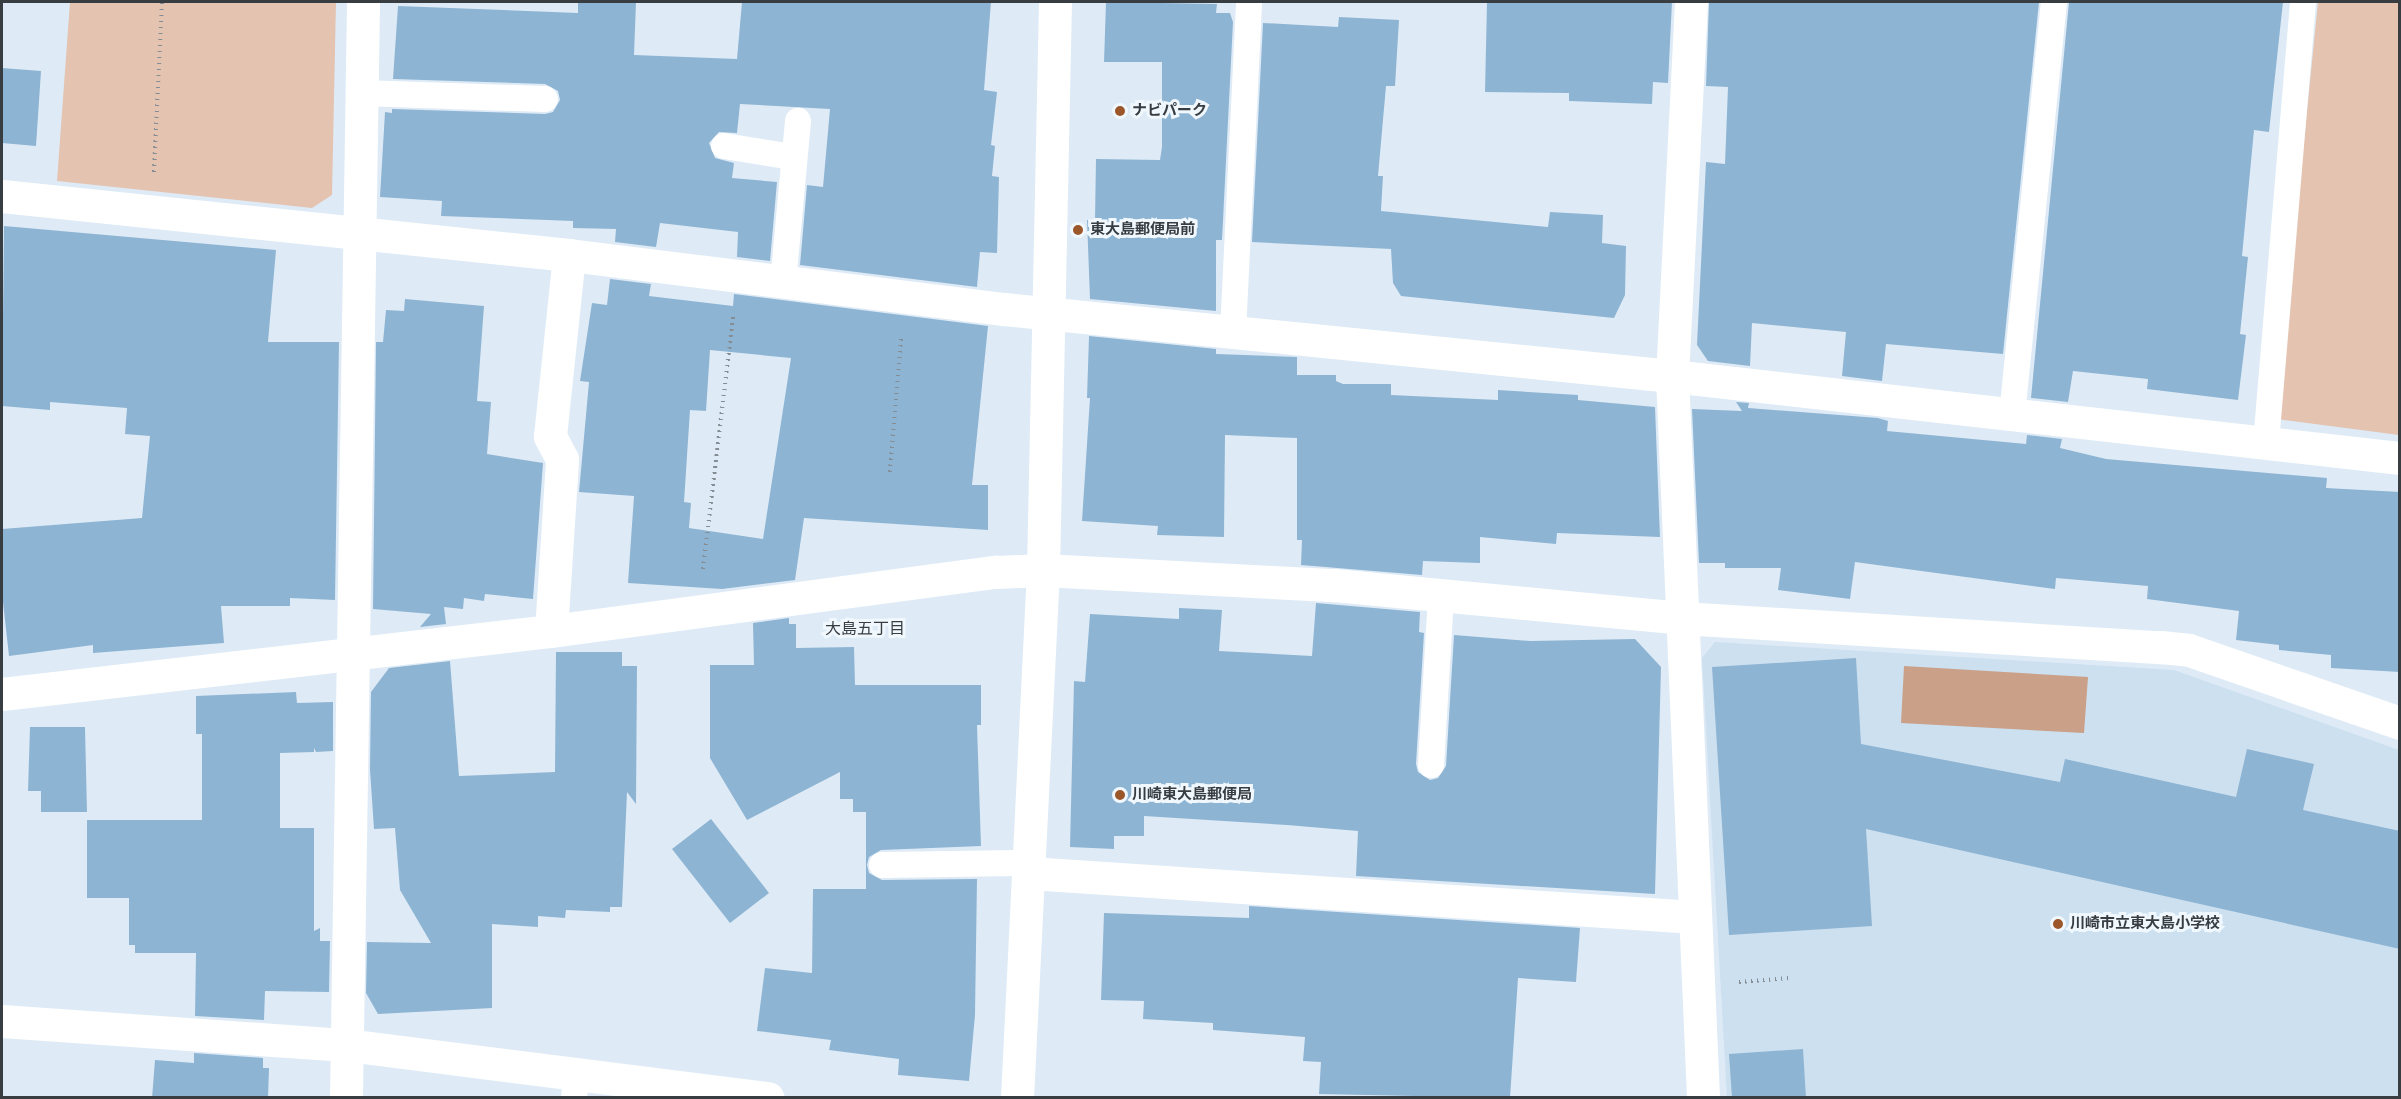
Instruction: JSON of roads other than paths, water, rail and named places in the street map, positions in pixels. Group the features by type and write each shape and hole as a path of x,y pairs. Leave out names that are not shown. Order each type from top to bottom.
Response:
{"street":[{"path":"346,1098 363,2"},
{"path":"1017,1098 1043,570 1055,2"},
{"path":"1691,2 1672,376 1680,618 1703,1098"},
{"path":"2,196 569,255 1048,314 1672,376 2400,458"},
{"path":"551,631 562,459 550,436 569,255"},
{"path":"2,694 698,613 996,572 1043,570 1334,585 1680,618 2189,650 2400,723"},
{"path":"1029,868 1695,917"},
{"path":"2,1021 347,1045 575,1085 768,1098"}],"lane":[{"path":"1233,332 1249,2"},
{"path":"2012,414 2054,2"},
{"path":"2266,443 2303,2"},
{"path":"362,93 545,99"},
{"path":"783,283 798,121"},
{"path":"724,146 793,157"},
{"path":"1431,765 1441,595"},
{"path":"882,865 1029,868"}],"place":[{"name":"ナビパーク","path":"1120,111"},
{"name":"東大島郵便局前","path":"1078,230"},
{"name":"川崎東大島郵便局","path":"1120,795"},
{"name":"川崎市立東大島小学校","path":"2058,924"}],"district":[{"name":"大島五丁目","path":"865,629"}]}
